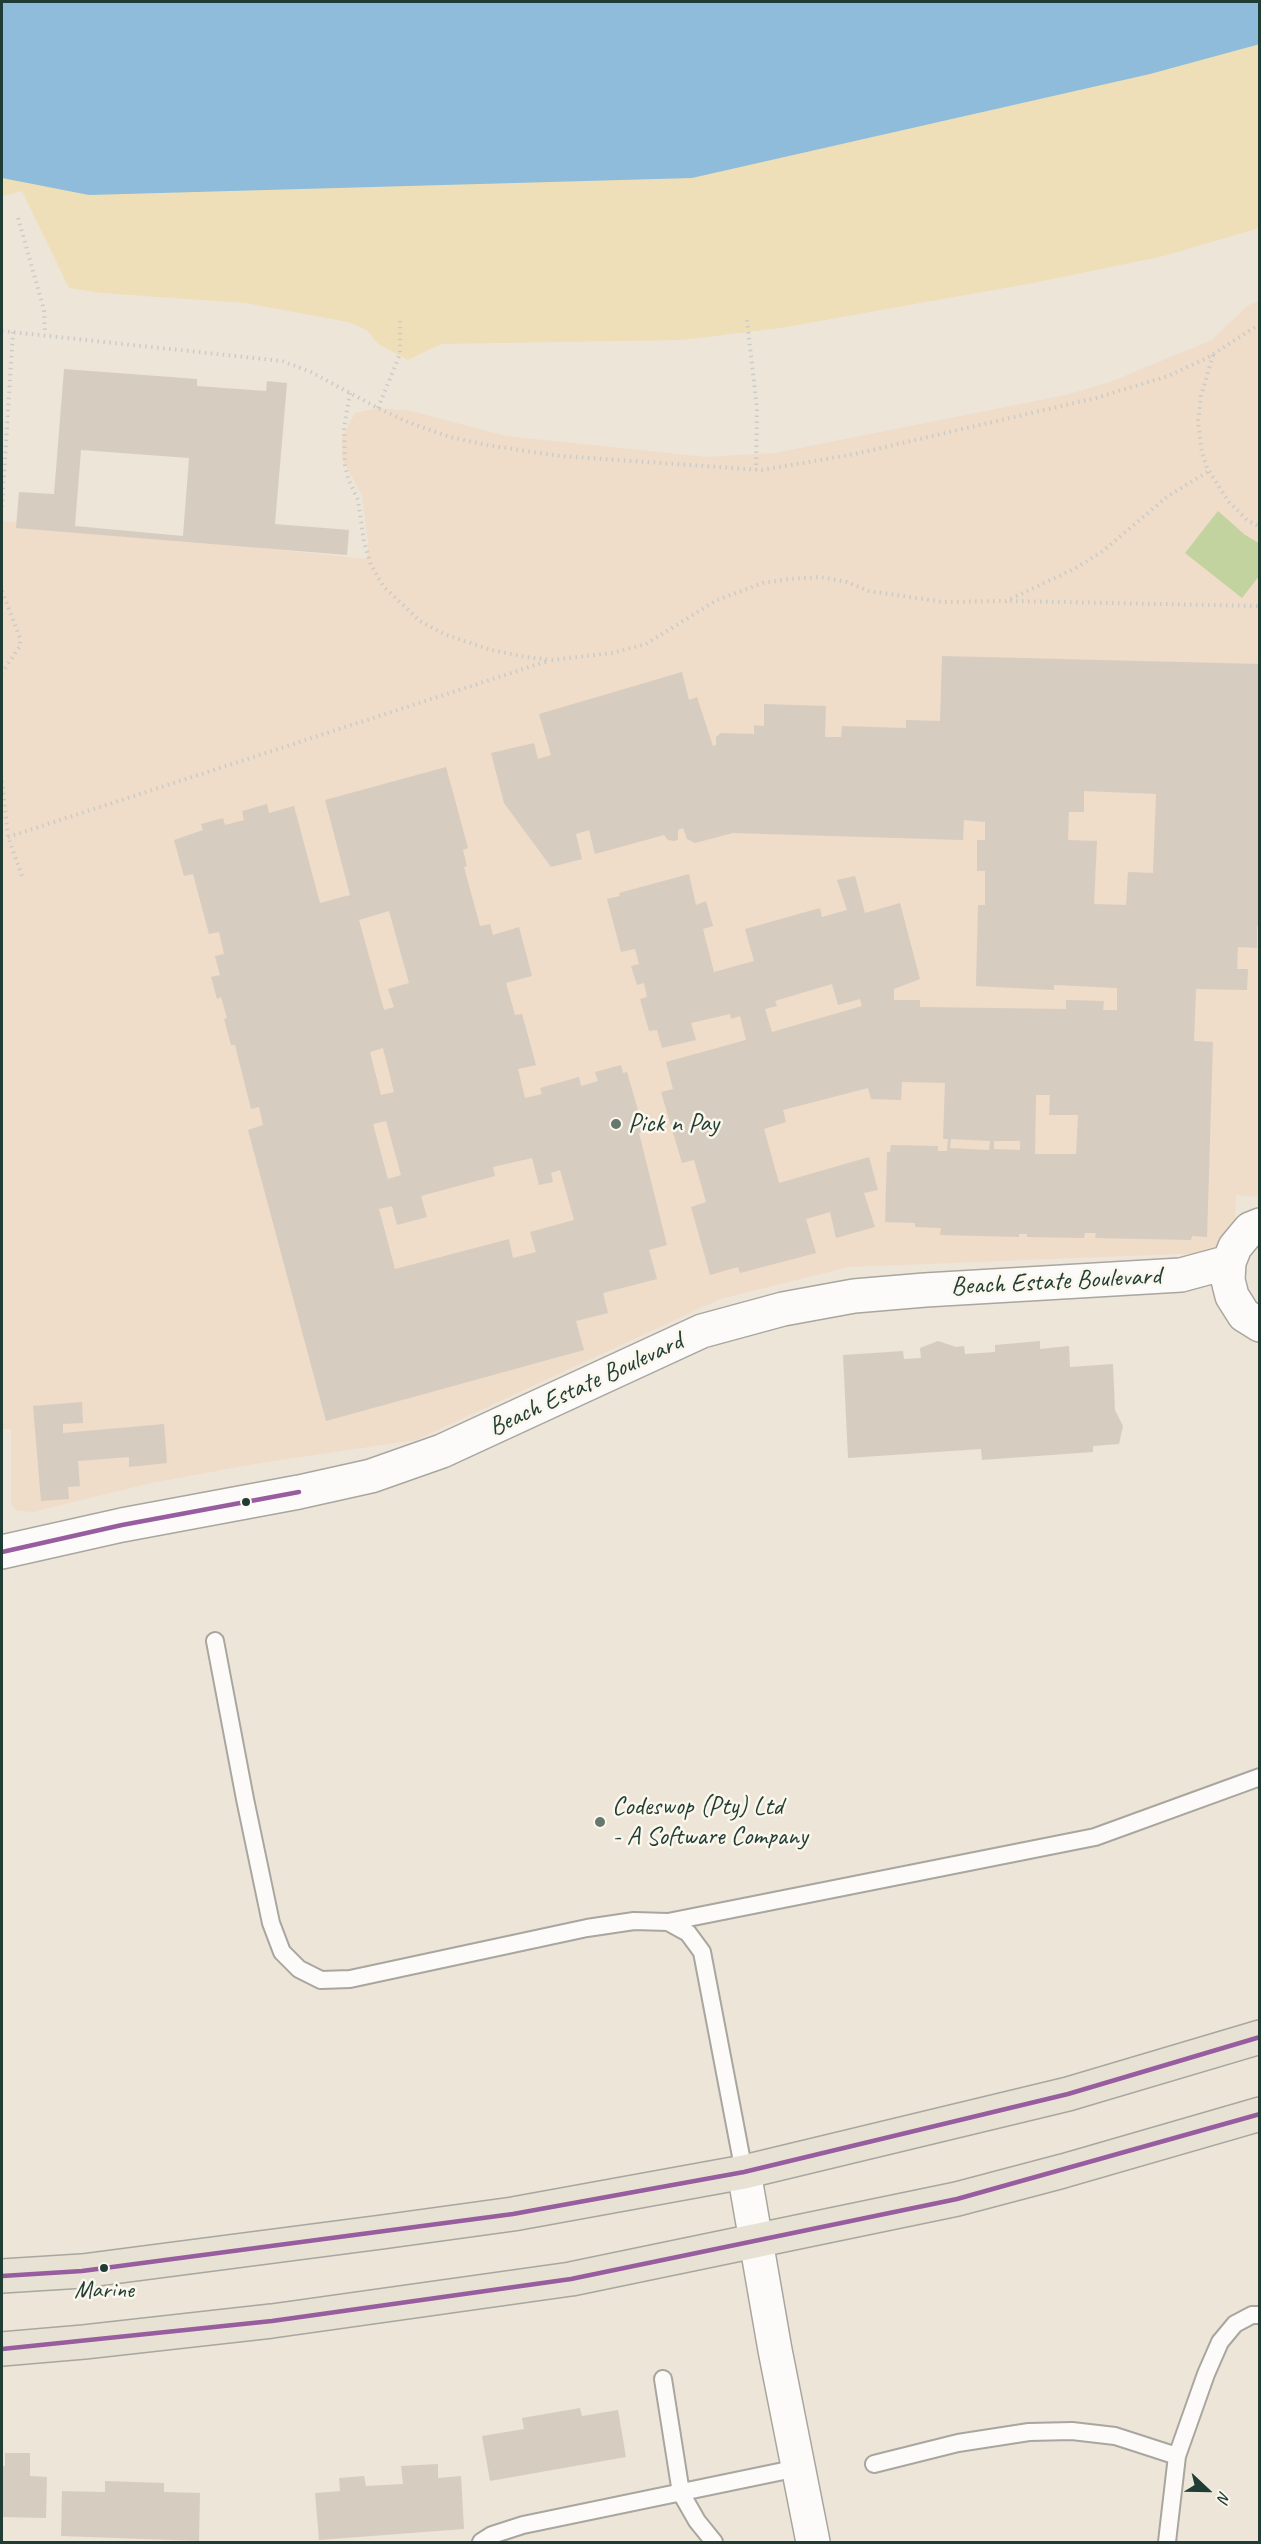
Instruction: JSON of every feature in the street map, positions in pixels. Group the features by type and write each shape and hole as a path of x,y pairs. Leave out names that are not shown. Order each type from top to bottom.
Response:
{"main road":[{"path":"2,2276 82,2271 393,2231 513,2214 744,2172 1068,2094 1260,2037"},
{"path":"2,2349 272,2321 571,2279 957,2199 1064,2171 1260,2114"}],"street":[{"path":"1260,1225 1250,1229 1235,1247 1229,1262 1227,1280 1232,1296 1244,1315 1260,1325"},
{"name":"Beach Estate Boulevard","path":"2,1552 122,1525 371,1476 442,1451 702,1331 783,1309 854,1296 1181,1275 1229,1262"},
{"name":"Beach Estate Boulevard","path":"1181,1275 1232,1296"},
{"path":"744,2172 755,2241 813,2542"}],"lane":[{"path":"215,1641 271,1923 282,1952 299,1969 321,1980 350,1979 587,1928 634,1921 668,1922 1095,1837 1260,1778"},
{"path":"668,1922 688,1933 702,1952 744,2172"},
{"path":"1167,2542 1177,2456 1206,2374 1220,2342 1235,2324 1252,2314 1260,2315"},
{"path":"663,2379 681,2493 697,2521 714,2542"},
{"path":"874,2464 958,2443 1029,2432 1072,2431 1114,2436 1177,2456"},
{"path":"481,2542 492,2535 523,2525 798,2468"}],"path":[{"path":"18,218 44,310 45,334"},
{"path":"747,320 757,409 756,470"},
{"path":"378,408 400,354 400,321"},
{"path":"2,331 282,361 311,372 410,423 450,437 492,446 560,456 756,470 855,454 1017,418 1168,376 1213,354 1260,324"},
{"path":"2,507 13,332"},
{"path":"1213,354 1201,396 1198,422 1200,441 1209,471 1229,502 1247,520 1260,527"},
{"path":"350,393 344,428 345,465 358,500 364,542 371,565 384,587 420,621 444,634 491,650 552,660"},
{"path":"1006,601 1074,569 1103,551 1168,496 1209,471"},
{"path":"8,837 552,660 612,653 646,644 717,600 763,583 820,577 847,582 869,591 943,602 1260,606"},
{"path":"2,591 20,638 20,646 2,673"},
{"path":"2,781 8,837 22,876"}],"shaded area":[{"path":"1259,301 1259,1197 1236,1195 1235,1222 1225,1239 1213,1250 1203,1253 849,1267 720,1299 416,1440 260,1463 151,1483 32,1512 16,1510 11,1503 11,1429 2,1429 2,521 367,559 368,542 362,495 342,459 342,438 355,413 378,408 411,411 506,436 706,457 775,453 1066,395 1110,382 1212,340 1247,306"}],"green space":[{"path":"1218,511 1245,535 1259,543 1259,576 1242,598 1185,553"}],"sand":[{"path":"2,2 1259,2 1259,228 1164,256 1033,283 780,328 682,340 441,344 408,360 378,344 367,330 348,322 245,303 101,293 69,288 22,191 2,196"}],"water":[{"path":"2,2 1259,2 1260,44 1150,74 692,178 89,195 2,178"}],"building":[{"path":"64,369 197,379 197,386 266,391 267,381 287,383 275,524 349,530 347,555 16,528 19,492 54,494","holes":["81,450 189,458 183,536 75,526"]},
{"path":"942,656 1260,664 1260,926 1257,926 1257,948 1238,947 1237,969 1248,969 1247,990 1196,989 1194,1041 1213,1042 1207,1237 1192,1236 1191,1240 1095,1238 1096,1233 1085,1233 1084,1238 1027,1237 1027,1234 1019,1234 1019,1237 940,1235 941,1228 915,1227 915,1223 885,1222 887,1152 890,1152 891,1145 938,1146 938,1151 947,1151 948,1139 943,1139 945,1083 902,1082 901,1100 871,1099 868,1088 783,1110 786,1122 764,1129 779,1183 869,1157 878,1190 864,1193 875,1227 836,1238 830,1212 806,1219 816,1253 740,1273 738,1267 710,1275 691,1207 706,1202 694,1160 682,1163 661,1092 673,1089 666,1062 746,1040 740,1016 731,1019 730,1014 691,1023 696,1040 662,1048 657,1030 649,1031 640,999 647,997 644,983 637,985 631,966 639,964 635,949 621,952 607,899 620,896 619,893 689,874 696,905 706,901 713,926 703,929 714,972 754,961 745,929 820,908 822,917 847,910 837,880 855,876 865,913 900,903 920,979 894,989 894,1000 920,1000 920,1007 1066,1009 1066,1000 1104,1001 1103,1010 1117,1010 1117,988 1054,985 1054,990 976,986 978,905 985,905 985,871 977,871 977,840 985,840 985,822 964,820 963,840 733,833 695,843 687,839 683,828 678,830 678,839 675,841 668,840 664,835 595,854 589,830 576,834 582,859 551,867 504,803 491,753 534,743 538,759 551,755 539,714 682,672 689,700 697,697 713,746 716,745 716,737 721,733 754,734 754,725 764,726 764,704 826,706 825,737 841,737 842,726 906,728 906,720 940,721","holes":["1084,791 1156,794 1153,873 1128,872 1126,905 1094,904 1097,841 1068,840 1069,812 1084,812","832,984 838,1005 860,999 862,1006 772,1032 765,1009 777,1006 775,1001","1036,1095 1050,1095 1049,1115 1078,1115 1076,1154 1035,1154","951,1139 990,1141 989,1150 950,1148","994,1141 1020,1141 1020,1150 994,1149"]},
{"path":"446,767 468,848 463,850 467,866 464,867 480,926 490,924 493,935 519,927 532,976 506,983 515,1015 522,1014 536,1065 518,1069 525,1098 542,1094 540,1088 579,1077 581,1086 598,1081 595,1072 621,1065 623,1073 627,1072 644,1131 639,1133 667,1245 649,1250 657,1279 603,1293 608,1313 576,1321 584,1350 326,1421 248,1130 263,1125 259,1107 251,1109 235,1045 231,1045 224,1019 227,1018 221,997 217,999 211,977 220,975 215,956 224,954 219,932 209,934 193,874 184,876 174,840 203,830 201,824 223,818 225,825 244,820 242,811 267,804 269,813 294,806 320,903 350,895 325,800","holes":["389,911 409,983 388,989 394,1007 384,1010 359,920","383,1048 394,1092 381,1095 370,1052","386,1121 401,1175 388,1179 373,1124","532,1158 539,1185 553,1182 551,1173 560,1170 574,1220 530,1232 536,1252 513,1258 509,1239 395,1269 379,1209 392,1206 397,1225 427,1217 421,1196 495,1176 493,1167"]},
{"path":"938,1341 956,1347 964,1346 965,1354 995,1352 995,1345 1040,1341 1040,1349 1069,1346 1070,1367 1113,1364 1115,1410 1123,1426 1119,1444 1093,1446 1093,1452 982,1460 981,1449 848,1458 843,1355 903,1351 904,1359 921,1358 920,1348"},
{"path":"82,1402 83,1423 63,1424 63,1433 164,1424 167,1463 129,1467 129,1457 78,1461 80,1486 68,1487 69,1499 41,1501 33,1406"},
{"path":"580,2408 582,2416 618,2410 626,2457 490,2481 482,2436 524,2429 522,2418"},
{"path":"5,2453 30,2453 30,2476 47,2477 46,2518 2,2517 2,2466 5,2466"},
{"path":"438,2464 438,2478 461,2476 464,2529 319,2540 315,2493 340,2491 339,2478 364,2476 366,2486 403,2484 401,2466"},
{"path":"105,2481 164,2483 164,2492 200,2493 199,2541 61,2536 62,2491 105,2492"}],"transit line":[{"path":"2,1552 122,1525 299,1492"},
{"path":"2,2276 82,2271 513,2214 744,2172 1068,2094 1260,2037"},
{"path":"2,2349 272,2321 571,2279 957,2199 1260,2114"}],"place":[{"name":"Pick n Pay","path":"616,1124"},
{"name":"Codeswop (Pty) Ltd - A Software Company","path":"600,1822"},
{"name":"Marine","path":"104,2268"}]}
